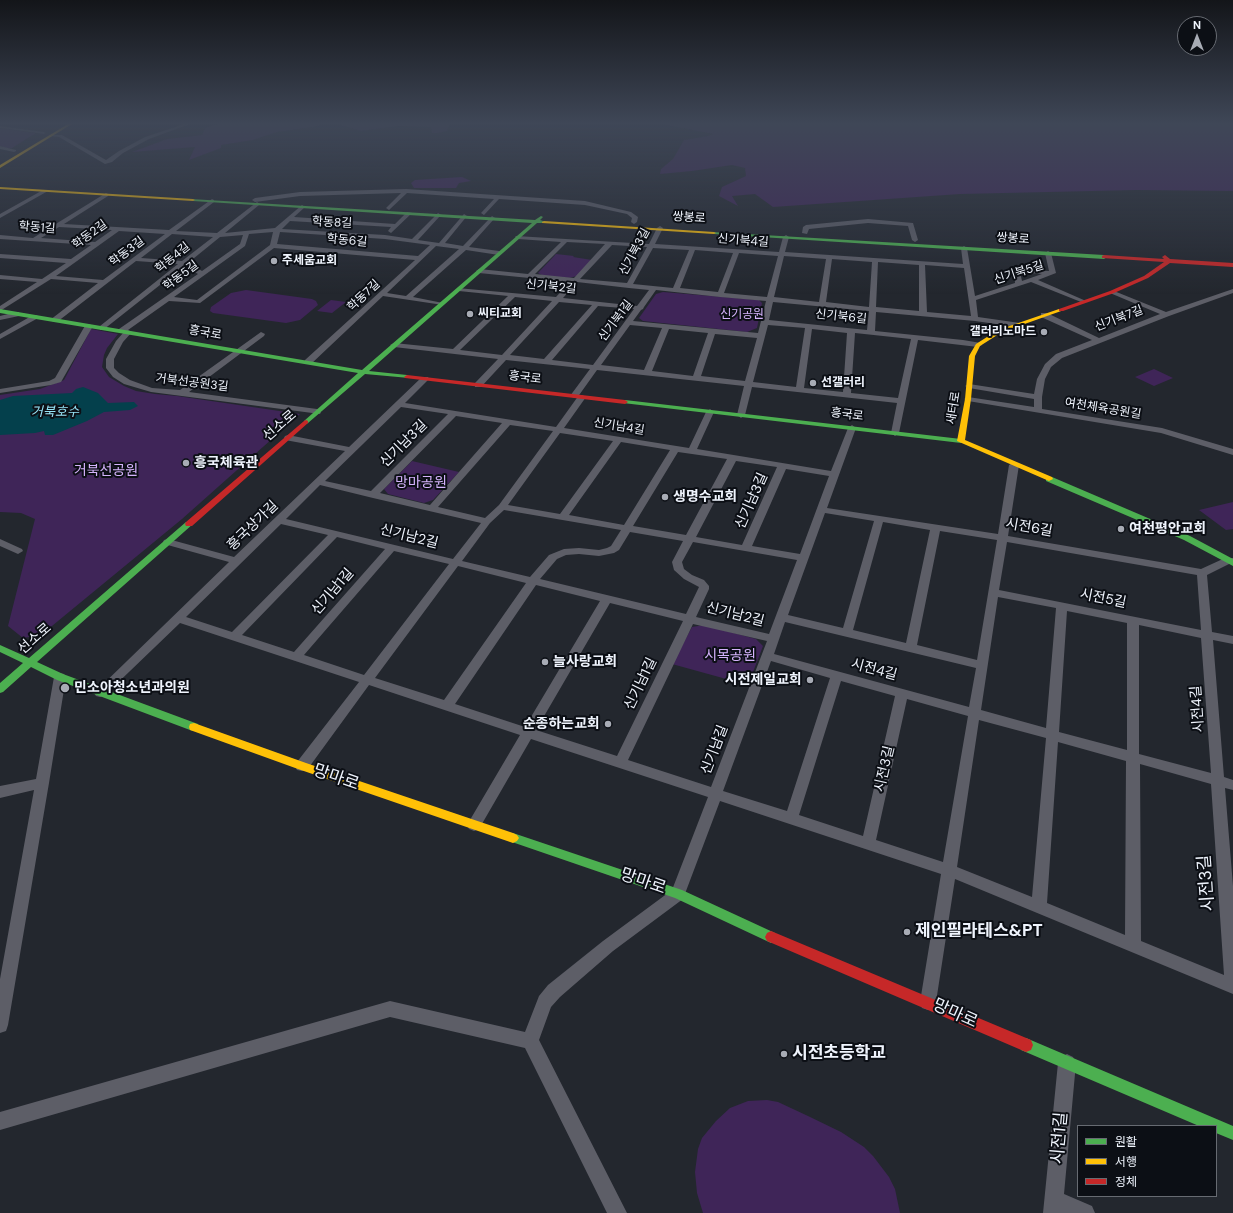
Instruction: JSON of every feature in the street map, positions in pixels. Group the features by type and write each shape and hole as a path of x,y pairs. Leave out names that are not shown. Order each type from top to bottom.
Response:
{"street":[{"name":"쌍봉로","path":"0,185 256,202 484,213 539,219 786,237 1093,256 1233,260"},
{"name":"쌍봉로","path":"0,188 212,201 256,202 302,207 492,218 634,222 1166,258 1233,265"},
{"name":"학동1길","path":"0,216 45,191"},
{"path":"389,208 406,191"},
{"path":"256,202 296,194 406,191 588,203 629,213 635,217 634,222"},
{"name":"학동2길","path":"58,225 106,195"},
{"path":"484,213 497,198"},
{"name":"학동3길","path":"54,320 212,201"},
{"name":"학동4길","path":"103,328 218,235 256,202"},
{"name":"학동8길","path":"278,230 302,207"},
{"path":"385,237 409,213"},
{"path":"414,241 438,215"},
{"path":"438,245 464,216"},
{"path":"407,298 464,248 492,218"},
{"name":"학동8길","path":"290,219 396,226"},
{"name":"선소로","path":"0,689 539,219"},
{"path":"805,233 806,226 868,221 911,224 915,240"},
{"path":"35,239 58,225"},
{"name":"학동2길","path":"58,225 118,229"},
{"name":"신기북3길","path":"629,286 660,228"},
{"name":"학동2길","path":"0,310 118,229"},
{"name":"학동8길","path":"118,229 218,235 278,230 385,237 499,253"},
{"path":"170,299 198,302 273,246 278,230"},
{"name":"학동5길","path":"125,332 202,274 243,246 246,233"},
{"name":"학동1길","path":"0,237 97,244"},
{"name":"신기북4길","path":"518,237 967,266"},
{"path":"741,415 786,237"},
{"path":"530,276 566,240"},
{"name":"신기북3길","path":"575,280 610,243"},
{"name":"학동7길","path":"308,362 420,258 438,245"},
{"name":"학동6길","path":"273,246 420,258"},
{"path":"676,290 692,248"},
{"path":"964,248 975,319"},
{"path":"720,294 737,251"},
{"name":"신기북5길","path":"972,299 1019,286 1053,273 1048,253"},
{"path":"0,256 71,261"},
{"path":"1093,256 1117,261 1126,269 1131,279 1128,284"},
{"path":"822,304 829,258"},
{"path":"1146,277 1166,258"},
{"path":"135,260 184,263 202,274"},
{"path":"871,333 871,309 875,260"},
{"path":"922,264 923,314"},
{"path":"978,345 994,334 1083,301 1112,292 1146,277 1202,265 1233,265"},
{"path":"1019,286 1016,270 1053,273"},
{"name":"신기북3길","path":"479,271 975,319 1017,325"},
{"path":"0,277 44,281"},
{"path":"50,277 104,282"},
{"path":"478,385 575,280"},
{"path":"1034,281 1083,301"},
{"name":"신기북1길","path":"558,430 595,367 641,308 654,288"},
{"name":"신기북2길","path":"459,289 641,308"},
{"name":"신기북7길","path":"1038,410 1038,397 1041,380 1048,366 1059,356 1166,314 1233,291"},
{"path":"1112,292 1166,314"},
{"path":"382,294 441,304"},
{"path":"454,352 513,294"},
{"name":"신기북1길","path":"546,362 597,303"},
{"name":"흥국로","path":"0,310 16,314 364,372 961,441"},
{"path":"0,318 16,314"},
{"path":"1044,315 1098,340"},
{"path":"0,337 36,317"},
{"name":"신기북6길","path":"764,322 915,337 978,345"},
{"path":"629,323 761,336"},
{"path":"0,391 50,383 58,380 88,326"},
{"path":"800,390 809,326"},
{"path":"647,373 666,327"},
{"path":"696,378 712,331"},
{"path":"848,395 851,331"},
{"name":"거북선공원3길","path":"125,332 110,359 110,368 116,376 127,382 151,390 317,412"},
{"path":"182,393 262,334"},
{"path":"895,433 915,337"},
{"path":"394,345 901,401"},
{"name":"새터로","path":"978,345 972,356 968,399 961,441 1187,538 1231,562"},
{"name":"흥국상가길","path":"98,692 425,379"},
{"path":"969,386 1038,397"},
{"name":"여천체육공원길","path":"968,399 1162,430 1233,452"},
{"name":"신기남4길","path":"398,404 835,474"},
{"path":"692,451 710,412"},
{"name":"신기남3길","path":"373,495 454,413"},
{"path":"432,508 508,422"},
{"name":"신기남길","path":"678,894 852,428"},
{"path":"302,766 486,521 495,515 502,507 558,430"},
{"path":"288,438 351,450"},
{"path":"562,517 619,439"},
{"path":"447,706 533,581 553,557 560,553 572,551 599,553 610,551 614,548 676,448"},
{"path":"689,539 733,457"},
{"path":"928,1002 1014,464"},
{"name":"신기남3길","path":"746,548 783,465"},
{"path":"318,482 486,521"},
{"name":"신기남3길","path":"502,507 803,558"},
{"name":"시전6길","path":"822,510 936,527 1202,573"},
{"path":"847,632 879,519"},
{"name":"신기남2길","path":"278,520 773,639"},
{"path":"910,648 936,527"},
{"path":"235,636 335,534"},
{"name":"신기남2길","path":"689,539 677,562 678,567 688,577 700,582 704,586 690,619"},
{"path":"0,542 18,550"},
{"path":"168,542 236,561"},
{"name":"신기남1길","path":"296,657 392,547"},
{"path":"1207,635 1202,573 1231,562"},
{"name":"시전5길","path":"993,592 1233,640"},
{"path":"474,825 607,599"},
{"path":"1038,907 1062,606"},
{"path":"781,617 982,665"},
{"path":"177,618 949,870 1233,986"},
{"name":"신기남1길","path":"620,762 690,619"},
{"path":"1133,620 1133,945"},
{"name":"시전4길","path":"1207,635 1218,781"},
{"name":"망마로","path":"0,648 60,677 98,692 302,766 678,894 764,933 1214,1125"},
{"name":"시전4길","path":"767,656 1233,785"},
{"path":"791,819 836,675"},
{"path":"0,1025 60,677"},
{"name":"시전3길","path":"868,844 902,693"},
{"name":"시전3길","path":"1218,781 1233,983"},
{"path":"0,792 42,783"},
{"name":"망마로","path":"530,1041 545,1002 554,990 608,946 678,894"},
{"path":"0,1121 390,1010 530,1041 617,1213"},
{"name":"시전1길","path":"1054,1206 1066,1063"},
{"name":"망마로","path":"1217,1126 1233,1133"},
{"path":"1054,1206 1085,1213"}],"green space":[{"path":"414,181 471,181 459,183 456,188 414,188 411,183"},
{"path":"736,181 1233,181 1233,191 1136,190 960,194 773,207 755,194 732,196 738,206 719,196 722,187"},
{"path":"556,254 592,260 577,276 569,278 544,276 538,273"},
{"path":"246,290 312,299 316,301 318,305 300,320 286,323 213,313 210,311 211,307 231,293"},
{"name":"신기공원","path":"663,292 759,300 762,303 757,328 747,332 643,321 639,318 656,294"},
{"path":"331,300 346,302 332,313 317,311"},
{"name":"거북선공원","path":"91,329 118,334 107,348 102,367 109,377 136,391 300,414 182,519 41,635 23,638 8,626 35,519 21,513 0,512 0,395 40,389 64,380"},
{"path":"1154,369 1173,378 1154,386 1135,377"},
{"name":"망마공원","path":"412,461 459,472 433,500 424,503 388,494 384,489"},
{"path":"1233,502 1233,529 1226,530 1199,510"},
{"name":"시목공원","path":"704,625 756,639 763,646 748,685 672,664 692,627"},
{"path":"767,1100 778,1102 808,1116 841,1132 864,1147 889,1177 895,1189 900,1213 703,1213 697,1193 695,1172 698,1149 702,1138 716,1121 730,1108 748,1101"}],"water":[{"name":"거북호수","path":"83,387 98,393 108,403 134,402 138,406 130,410 104,412 87,421 53,435 45,435 44,431 0,435 0,400 13,396 72,393 76,389"}],"traffic: fast":[{"path":"193,200 544,222"},
{"path":"306,422 541,217"},
{"path":"714,233 1104,257"},
{"path":"0,311 364,372 407,377"},
{"path":"625,402 961,441"},
{"path":"1049,479 1187,538 1233,563"},
{"path":"0,689 189,524"},
{"path":"0,648 60,677 194,727"},
{"path":"513,838 678,894 771,937"},
{"path":"1026,1045 1214,1125"},
{"path":"1217,1126 1233,1133"}],"traffic: slow":[{"path":"0,188 193,200"},
{"path":"544,222 714,233"},
{"path":"1049,479 961,441 968,399 972,356 978,345 1000,331 1061,310"},
{"path":"194,727 302,766 513,838"}],"traffic: jam":[{"path":"1104,257 1233,265"},
{"path":"1061,310 1112,292 1146,277 1167,263 1168,261 1165,257"},
{"path":"407,377 625,402"},
{"path":"189,524 306,422"},
{"path":"771,937 1026,1045"}],"place":[{"name":"주세움교회","path":"274,261"},
{"name":"씨티교회","path":"470,314"},
{"name":"갤러리노마드","path":"1044,332"},
{"name":"선갤러리","path":"813,383"},
{"name":"흥국체육관","path":"186,463"},
{"name":"생명수교회","path":"665,497"},
{"name":"여천평안교회","path":"1121,529"},
{"name":"늘사랑교회","path":"545,662"},
{"name":"시전제일교회","path":"810,680"},
{"name":"민소아청소년과의원","path":"65,688"},
{"name":"순종하는교회","path":"608,724"},
{"name":"제인필라테스&PT","path":"907,932"},
{"name":"시전초등학교","path":"784,1054"}]}
